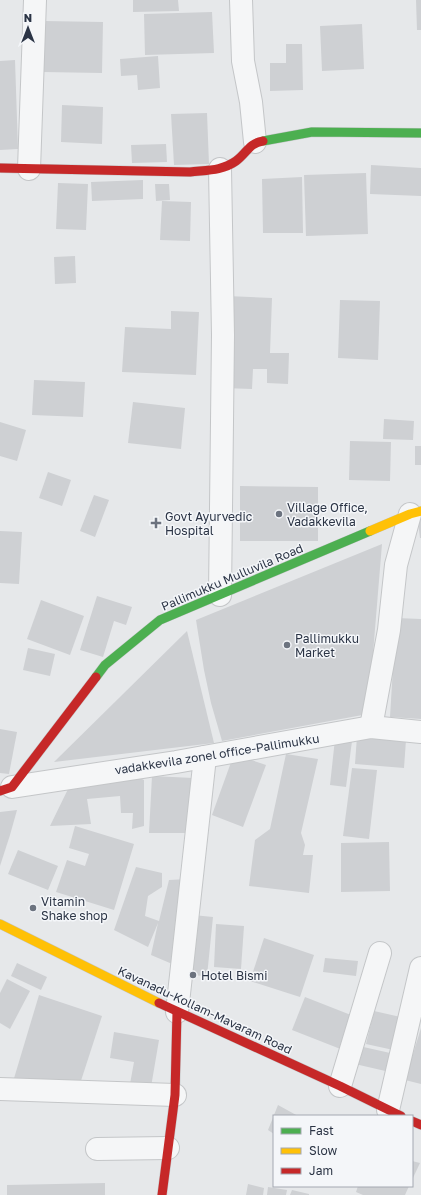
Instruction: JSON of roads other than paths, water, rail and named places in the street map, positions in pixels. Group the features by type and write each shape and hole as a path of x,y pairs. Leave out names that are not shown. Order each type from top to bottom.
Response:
{"street":[{"path":"29,169 35,0"},
{"path":"242,0 243,61 255,142"},
{"path":"0,168 190,172 220,169 236,161 255,142 312,132 421,133"},
{"path":"220,169 224,335 220,595"},
{"path":"371,727 389,630 396,565 416,513"},
{"name":"Pallimukku Mulluvila Road","path":"6,789 106,665 160,620 416,513"},
{"name":"vadakkevila zonel office-Pallimukku","path":"6,789 205,757 371,727 421,732"},
{"path":"162,1195 175,1095 177,1012 205,757"},
{"name":"Kavanadu-Kollam-Mavaram Road","path":"0,924 177,1012 340,1086 395,1113"},
{"path":"340,1086 380,953"},
{"path":"395,1113 421,968"},
{"path":"0,1088 175,1095"},
{"path":"97,1149 168,1148"}],"place":[{"name":"Village Office, Vadakkevila","path":"279,514"},
{"name":"Govt Ayurvedic Hospital","path":"156,523"},
{"name":"Pallimukku Market","path":"287,645"},
{"name":"Vitamin Shake shop","path":"33,908"},
{"name":"Hotel Bismi","path":"193,975"}]}
